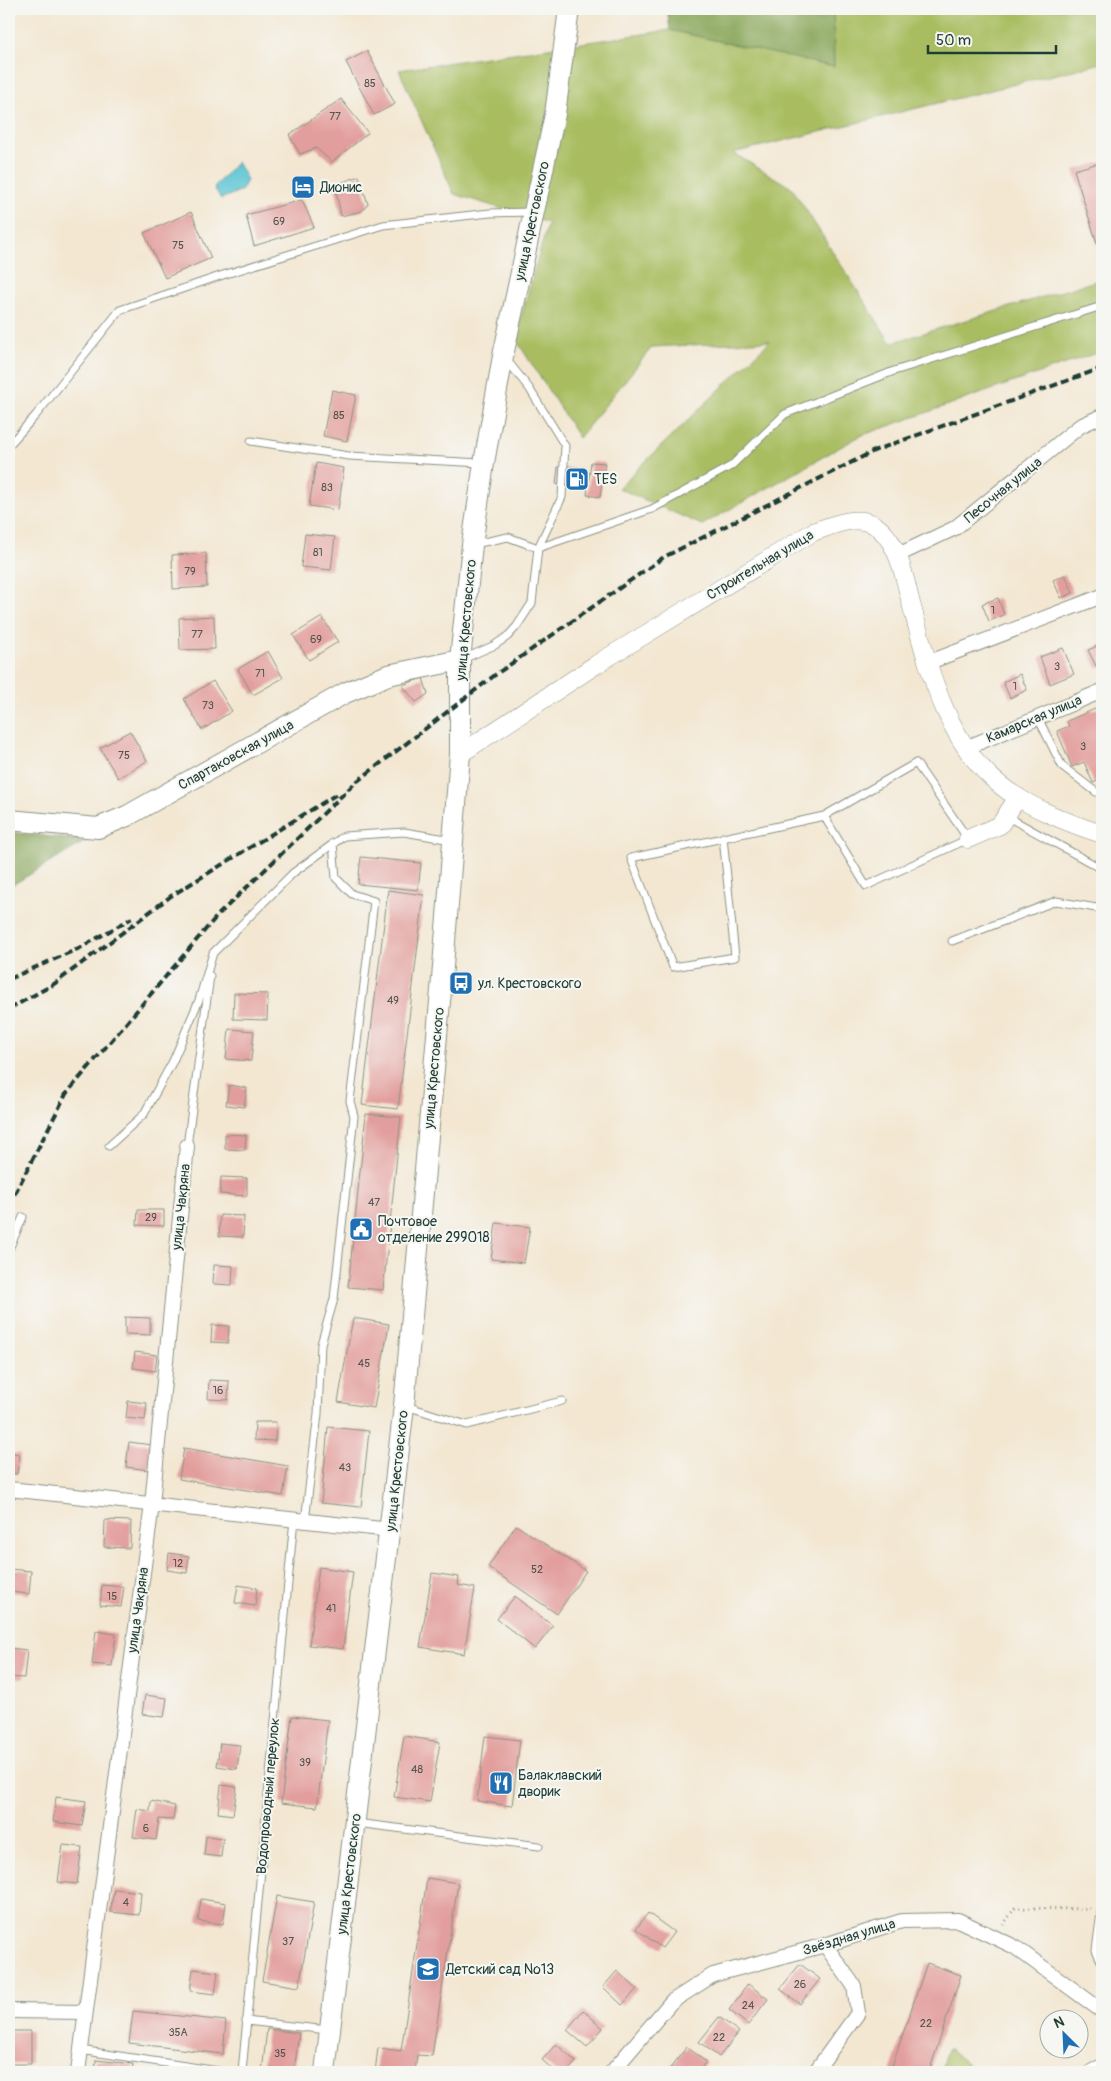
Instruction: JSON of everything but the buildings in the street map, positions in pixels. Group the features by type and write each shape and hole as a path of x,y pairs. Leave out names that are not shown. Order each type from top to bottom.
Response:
{"main road":[{"name":"улица Крестовского","path":"325,2072 391,1530 404,1406 460,754 460,660 472,545 503,356 555,114 569,9"},
{"name":"Спартаковская улица","path":"9,820 98,828 127,816 345,693 388,675 460,660"}],"street":[{"name":"Песочная улица","path":"898,555 955,528 1080,426 1102,416"},
{"name":"Строительная улица","path":"460,754 597,664 813,532 846,520 866,522 881,529 898,555 927,663 939,697 966,748 983,769 1000,785 1018,797 1078,826 1102,834"},
{"path":"927,663 1102,596"},
{"name":"Камарская улица","path":"966,748 1102,691"},
{"path":"968,839 1000,825 1018,797"},
{"name":"улица Чакряна","path":"78,2072 152,1504 187,1146"},
{"path":"9,1489 391,1530"},
{"name":"Звёздная улица","path":"612,2072 671,2002 714,1975 825,1945 902,1921 958,1920 1015,1947 1102,2011"},
{"path":"815,2072 858,2014 854,1986 825,1945"},
{"path":"9,2011 85,2012"},
{"path":"1091,2072 1102,2066"}],"lane":[{"path":"9,445 36,415 120,310 223,275 383,225 490,213 534,212"},
{"path":"472,545 508,537 538,548 652,509 731,466 785,414 894,371 1102,306"},
{"path":"460,660 495,645 508,636 517,626 532,602 538,548 562,497 565,446 529,388 503,356"},
{"path":"251,442 349,456 484,463"},
{"path":"1038,718 1062,766 1096,792"},
{"path":"723,837 735,957 673,967 631,858 723,837 824,816 916,763 968,839 866,886 824,816"},
{"path":"1006,816 1102,869"},
{"path":"109,1146 144,1114 173,1061 199,1000 213,953 293,872 344,836 404,832 453,840"},
{"name":"Водопроводный переулок","path":"242,2072 299,1520 318,1414 321,1344 334,1299 354,1116 350,1101 374,901 352,894 336,878 333,843"},
{"path":"952,941 1056,901 1102,909"},
{"path":"187,1146 213,953"},
{"path":"9,1249 23,1217"},
{"path":"404,1406 468,1425 562,1401"},
{"path":"355,1823 539,1846"},
{"path":"1102,1905 1096,1950 1102,1963"},
{"path":"246,2021 330,2030"},
{"path":"80,2050 225,2072"}],"path":[{"path":"995,1937 1015,1908 1086,1909 1094,1906"}],"green space":[{"path":"667,9 833,9 834,67 670,30"},
{"path":"833,9 1102,9 1102,63 733,153 792,188 891,343 1102,279 1102,351 860,436 702,525 618,488 770,341 652,347 579,438 515,338 548,223 454,194 399,70 670,30 834,67"},
{"path":"9,832 86,841 9,887"},
{"path":"948,2048 967,2064 964,2072 941,2072"}],"water":[{"path":"237,162 247,180 242,190 221,199 214,187"}],"railway":[{"path":"9,1205 66,1094 217,916 355,783 495,675 664,557 876,450 1102,368"},
{"path":"9,1009 54,984 171,896 337,794"},
{"path":"9,979 80,948 132,918"}],"place":[{"name":"Дионис","path":"303,187"},
{"name":"TES","path":"577,479"},
{"name":"ул. Крестовского","path":"461,983"},
{"name":"Почтовое отделение 299018","path":"361,1229"},
{"name":"Балаклавский дворик","path":"501,1783"},
{"name":"Детский сад №13","path":"428,1969"}]}
